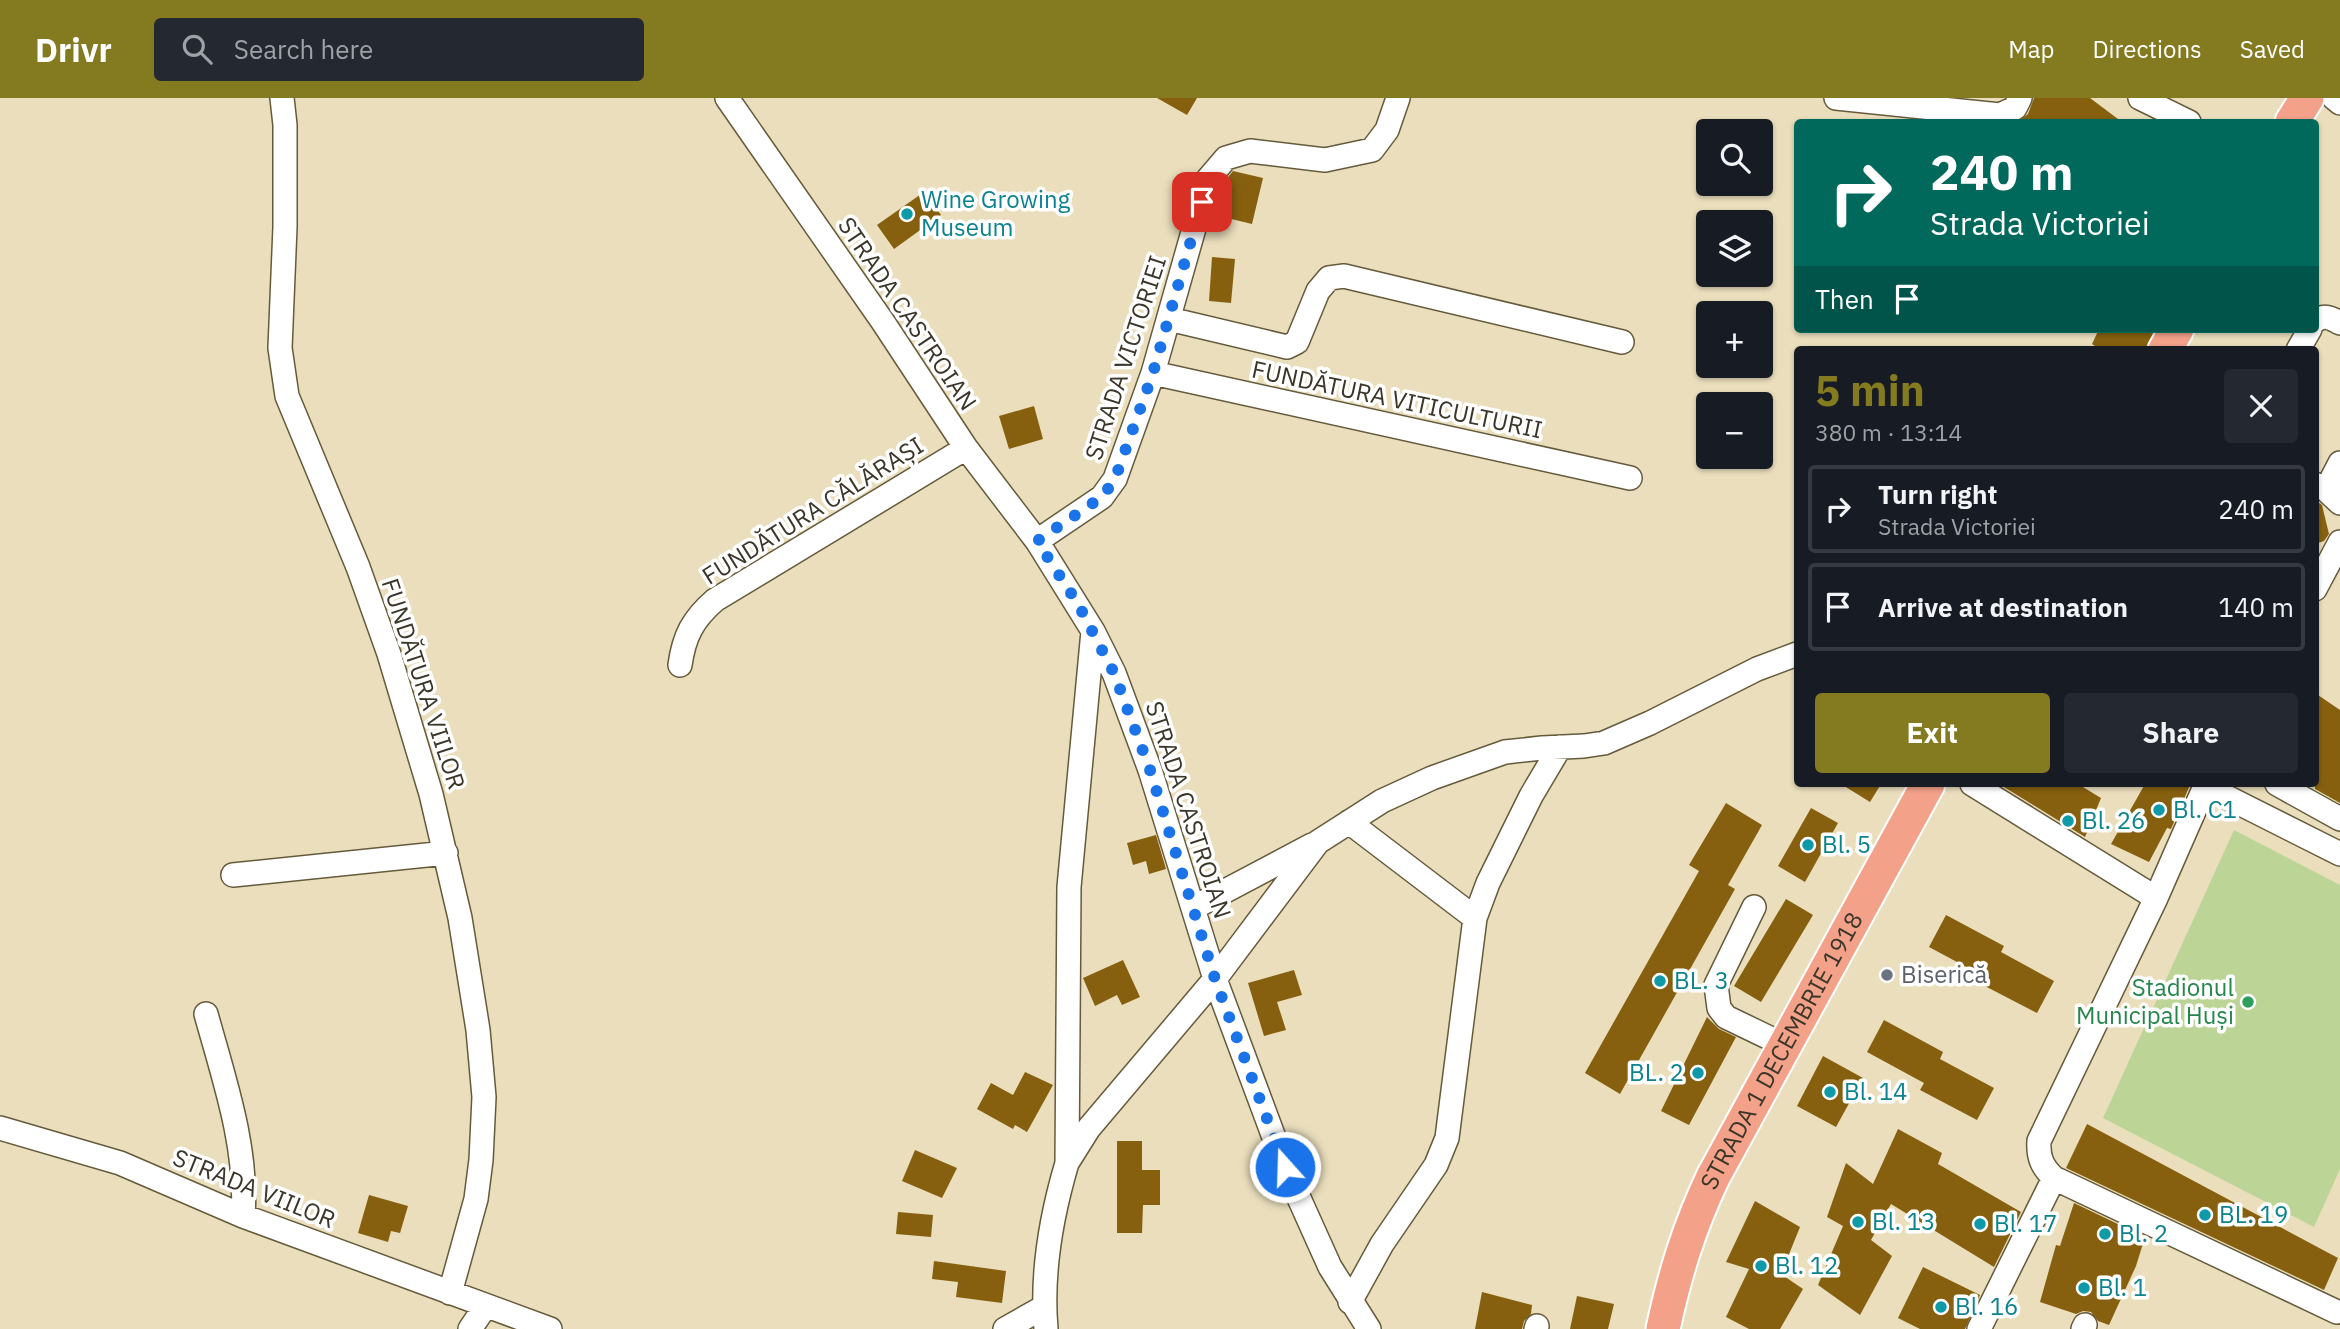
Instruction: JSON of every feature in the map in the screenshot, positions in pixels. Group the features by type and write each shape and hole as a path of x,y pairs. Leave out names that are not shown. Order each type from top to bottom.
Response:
{"highway":[{"name":"STRADA 1 DECEMBRIE 1918","path":"1663,1329 1692,1220 1784,1045 1926,787"}],"street":[{"name":"FUNDĂTURA VIILOR","path":"282,98 285,125 285,227 280,348 287,396 358,567 385,642 432,794 460,918 476,1018 484,1097 481,1160 476,1199 450,1293"},
{"name":"STRADA CASTROIAN","path":"727,98 967,448 1037,541 1093,631 1114,673 1130,716 1215,979 1285,1167 1330,1267 1369,1329"},
{"name":"STRADA VICTORIEI","path":"1037,541 1102,497 1115,479 1153,373 1209,179 1226,158 1250,151 1325,160 1372,150 1387,130 1398,98"},
{"path":"1836,98 2000,116 2015,108 2020,98"},
{"path":"2140,98 2183,119"},
{"path":"2334,98 2340,103"},
{"path":"1169,319 1287,346 1297,342 1318,291 1329,278 1344,276 1622,342"},
{"path":"2319,319 2330,318 2340,323"},
{"name":"FUNDĂTURA VITICULTURII","path":"1153,373 1630,478"},
{"name":"FUNDĂTURA CĂLĂRAȘI","path":"680,665 682,645 690,627 700,613 715,600 967,448"},
{"path":"2327,492 2340,463"},
{"path":"2319,581 2340,542"},
{"path":"1005,1329 1045,1318 1046,1258 1067,1163 1069,887 1093,631"},
{"path":"1193,908 1318,842 1382,801 1432,778 1505,752 1604,743 1628,734 1757,669 1794,655"},
{"path":"1350,1302 1382,1244 1436,1165 1447,1138 1475,918 1488,883 1531,796 1560,747"},
{"path":"1977,787 2156,898"},
{"path":"2205,787 2156,898 2039,1141 2040,1159 2054,1178 2336,1315"},
{"path":"2210,787 2340,854"},
{"path":"2282,787 2340,819"},
{"path":"1349,822 1475,918"},
{"path":"1067,1163 1089,1128 1215,979 1318,842"},
{"path":"233,875 446,853"},
{"path":"1754,907 1716,985 1719,1008 1726,1017 1784,1045"},
{"path":"206,1014 241,1153 243,1216"},
{"name":"STRADA VIILOR","path":"0,1128 120,1163 243,1216 550,1329"},
{"path":"1979,1329 2054,1178"},
{"path":"470,1329 485,1307"}],"green space":[{"name":"Stadionul Municipal Huși","path":"2234,830 2340,885 2340,1169 2314,1227 2103,1118"}],"building":[{"path":"1157,98 1197,98 1187,115"},
{"path":"2034,98 2090,98 2118,119 2021,119 2028,114"},
{"path":"1233,171 1263,178 1252,224 1219,216 1229,176"},
{"path":"924,192 941,215 894,249 877,225"},
{"path":"1212,257 1235,259 1231,303 1209,301"},
{"path":"2097,333 2153,333 2148,346 2092,344"},
{"path":"1034,406 1043,439 1009,449 999,416"},
{"path":"2319,503 2322,505 2329,534 2319,543"},
{"path":"2319,696 2340,710 2340,803 2315,789 2319,787"},
{"path":"1846,787 1879,787 1870,802"},
{"name":"Bl. 26","path":"2004,787 2083,787 2101,798 2085,837"},
{"name":"Bl. C1","path":"2143,787 2189,787 2171,829 2167,828 2149,862 2111,844"},
{"name":"BL. 3","path":"1726,803 1762,825 1728,885 1735,889 1620,1094 1585,1073 1699,871 1689,865"},
{"name":"Bl. 5","path":"1811,808 1838,823 1805,882 1778,866"},
{"path":"1156,835 1166,869 1149,874 1146,861 1133,865 1127,843"},
{"path":"1786,899 1813,915 1761,1002 1734,986"},
{"path":"1946,915 2004,946 2001,952 2054,981 2037,1013 1981,984 1985,977 1929,947"},
{"path":"1123,960 1140,997 1122,1005 1117,995 1095,1006 1083,978"},
{"path":"1294,970 1302,995 1277,1002 1286,1030 1264,1036 1248,983"},
{"name":"BL. 2","path":"1707,1017 1719,1029 1736,1037 1689,1125 1661,1111"},
{"path":"1884,1020 1943,1052 1940,1059 1994,1088 1977,1120 1920,1090 1924,1083 1867,1052"},
{"name":"Bl. 14","path":"1823,1056 1863,1078 1836,1127 1797,1106"},
{"path":"1025,1072 1053,1085 1027,1132 1015,1125 1013,1129 977,1109 991,1083 1013,1095"},
{"name":"BL. 19","path":"2087,1124 2338,1258 2324,1290 2066,1168"},
{"name":"Bl. 13","path":"1898,1129 1942,1153 1938,1164 2021,1212 1994,1267 1891,1204 1871,1240 1892,1256 1860,1315 1818,1285 1843,1226 1827,1217 1846,1163 1873,1184"},
{"path":"1117,1141 1142,1141 1142,1170 1160,1170 1160,1205 1143,1205 1142,1233 1117,1233"},
{"path":"915,1150 957,1168 942,1198 902,1181"},
{"path":"369,1195 408,1206 400,1233 391,1231 388,1242 358,1233"},
{"name":"Bl. 12","path":"1755,1201 1800,1227 1781,1274 1803,1289 1780,1329 1749,1329 1726,1317 1749,1269 1726,1262"},
{"path":"2074,1203 2145,1237 2136,1266 2109,1325 2098,1321 2091,1312 2076,1314 2040,1302 2056,1245 2060,1246"},
{"path":"898,1212 933,1215 931,1237 896,1234"},
{"path":"934,1261 1006,1271 1002,1303 956,1297 958,1282 932,1279"},
{"name":"Bl. 16","path":"1923,1267 1980,1295 1965,1329 1920,1329 1898,1318"},
{"path":"1482,1292 1532,1305 1531,1314 1524,1321 1522,1329 1475,1329"},
{"path":"1577,1296 1614,1304 1608,1329 1570,1329"}],"place":[{"name":"Wine Growing Museum","path":"907,214"},
{"name":"Bl. C1","path":"2159,810"},
{"name":"Bl. 26","path":"2068,821"},
{"name":"Bl. 5","path":"1808,845"},
{"name":"Biserică","path":"1887,975"},
{"name":"BL. 3","path":"1660,981"},
{"name":"Stadionul Municipal Huși","path":"2248,1002"},
{"name":"BL. 2","path":"1698,1073"},
{"name":"Bl. 14","path":"1830,1092"},
{"name":"BL. 19","path":"2205,1215"},
{"name":"Bl. 13","path":"1858,1222"},
{"name":"Bl. 17","path":"1980,1224"},
{"name":"Bl. 2","path":"2105,1234"},
{"name":"Bl. 12","path":"1761,1266"},
{"name":"Bl. 1","path":"2084,1288"},
{"name":"Bl. 16","path":"1941,1307"}],"route":[{"path":"1202,202 1153,373 1115,479 1102,497 1037,541 1078,604 1114,673 1150,770 1215,979 1285,1167"}]}
